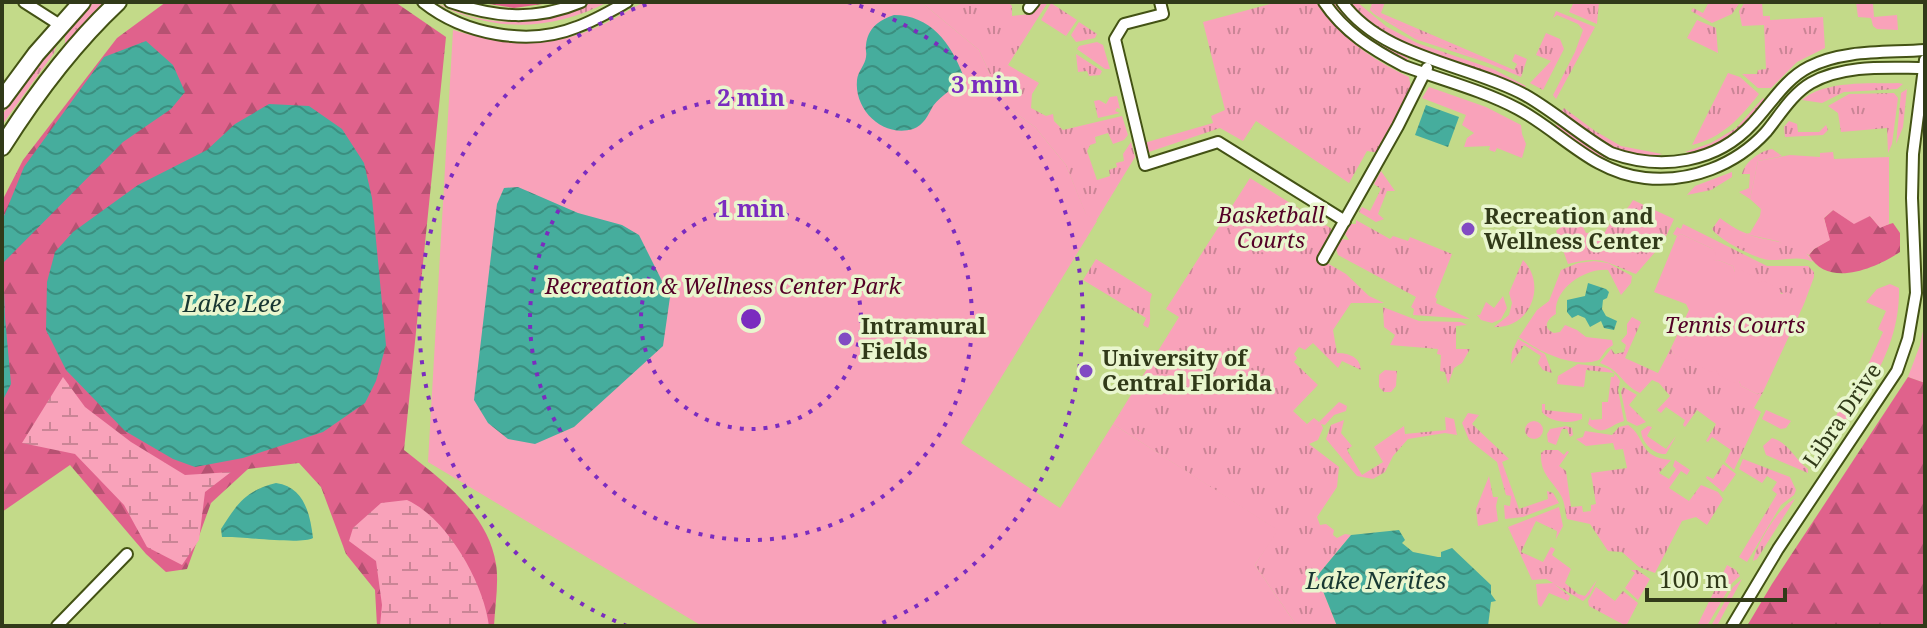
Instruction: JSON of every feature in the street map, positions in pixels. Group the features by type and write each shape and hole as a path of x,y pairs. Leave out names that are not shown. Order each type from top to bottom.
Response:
{"main road":[{"path":"2,100 60,25 82,2"},
{"path":"2,147 47,83 118,2"},
{"path":"47,83 61,47 60,25"}],"street":[{"path":"24,2 60,25"},
{"path":"423,2 467,26 504,36 574,29 627,2"},
{"path":"450,2 479,12 517,16 555,13 581,2"},
{"path":"1160,2 1163,14 1124,24 1115,39 1145,165 1218,142 1345,221"},
{"path":"1324,2 1343,27 1363,43 1404,66 1517,108 1598,164 1644,178 1677,178 1712,169 1737,157 1765,133 1798,93 1824,77 1855,69 1924,68"},
{"path":"1342,2 1380,35 1430,60 1488,78 1542,106 1611,153 1657,163 1705,156 1735,139 1755,122 1793,77 1822,61 1925,50"},
{"path":"1323,259 1430,60"},
{"name":"Libra Drive","path":"1732,626 1778,549 1897,371 1905,350 1916,293 1913,154 1925,60"},
{"path":"1536,120 1542,106"},
{"path":"1755,122 1765,133"},
{"path":"57,626 127,554"}],"green space":[{"path":"94,2 109,2 65,47 65,32"},
{"path":"166,2 395,2 446,37 404,450 461,499 484,529 497,571 494,626 377,626 375,590 346,554 321,487 299,463 248,469 211,503 187,569 166,572 146,554 70,465 2,512 2,201 23,160 117,38"},
{"path":"476,2 557,2 514,8"},
{"path":"590,2 608,2 565,19 523,25 481,20 438,4 473,17 518,22 547,18"},
{"name":"Recreation & Wellness Center Park","path":"644,2 921,2 979,50 1004,105 1035,127 1066,165 1086,214 1097,221 961,443 1060,508 1113,424 1278,530 1255,565 1297,626 702,626 428,462 453,30 501,41 550,41 591,30"},
{"path":"921,2 1008,2 1012,6 1012,16 1031,14 1043,2 1048,2 1008,65 1039,83 1032,94 1031,108 1046,116 1053,114 1054,121 1063,130 1122,116 1128,135 1124,140 1113,144 1108,133 1095,137 1096,143 1090,145 1087,151 1097,180 1110,176 1109,170 1117,167 1116,163 1124,161 1123,154 1131,142 1135,157 1096,221 1086,215 1066,165 1035,127 1004,105 979,50"},
{"path":"1278,2 1316,2 1335,26 1357,46 1409,77 1411,88 1379,153 1367,151 1349,183 1256,121 1243,141 1220,128 1146,153 1144,143 1213,123 1211,116 1225,110 1203,22"},
{"path":"1330,2 1336,2 1361,28 1409,59 1364,36"},
{"path":"1349,2 1357,2 1387,27 1417,43 1493,69 1526,86 1524,88 1409,44 1367,19"},
{"path":"1373,2 1385,2 1381,13 1514,70 1517,64 1512,61 1515,54 1527,59 1521,77 1381,18 1371,6"},
{"path":"1574,2 1599,2 1597,24 1569,12"},
{"path":"1709,2 1740,2 1732,14 1712,23 1691,11 1693,8 1703,13"},
{"path":"1745,2 1762,2 1763,16 1770,16 1770,20 1823,17 1825,48 1797,62 1771,88 1758,88 1742,74 1757,74 1758,70 1766,69 1764,25 1742,26 1739,11"},
{"path":"1856,2 1877,2 1873,4 1874,17 1897,15 1898,30 1877,29 1871,18 1858,17"},
{"path":"1051,3 1077,20 1066,36 1041,20"},
{"path":"1371,6 1381,18 1488,63 1415,39 1374,14"},
{"path":"1556,11 1595,27 1556,99 1553,95 1583,30 1578,24 1557,15 1553,18"},
{"path":"1697,20 1716,28 1718,53 1687,38"},
{"path":"1079,22 1097,34 1095,38 1076,42 1071,35"},
{"path":"1546,33 1560,39 1564,49 1543,90 1530,83 1551,61 1536,55"},
{"path":"58,41 54,53 2,125 2,115 42,58"},
{"path":"1097,42 1103,45 1110,69 1105,69 1077,49"},
{"path":"1076,54 1102,71 1100,75 1089,76 1087,71 1078,72"},
{"path":"1728,73 1740,77 1759,94 1730,126 1692,145"},
{"path":"1903,84 1897,89 1844,92 1822,103 1802,100 1835,86"},
{"path":"1429,87 1486,107 1521,125 1526,144 1522,158 1497,148 1495,152 1489,150 1490,146 1464,147 1467,138 1474,133 1462,125 1466,115 1422,98"},
{"path":"1907,89 1903,127 1896,144 1901,93"},
{"path":"1894,93 1898,98 1888,153 1887,128 1841,132 1838,113 1828,106 1849,94"},
{"path":"1117,96 1120,109 1115,111 1120,113 1098,118 1094,101 1106,104 1110,97"},
{"path":"1763,98 1766,100 1759,109 1720,144 1696,152 1685,152 1711,143 1736,128"},
{"path":"1564,108 1621,146 1662,154 1649,157 1622,152 1571,120 1561,112"},
{"path":"1789,121 1797,124 1798,132 1819,132 1826,125 1828,130 1823,135 1785,137 1784,127"},
{"path":"1559,123 1590,147 1622,163 1589,153 1555,126"},
{"path":"1772,149 1782,156 1758,161 1750,199 1739,192 1749,188 1750,174 1742,174 1754,158"},
{"path":"1833,152 1834,159 1889,157 1889,224 1880,228 1870,216 1854,224 1833,210 1824,218 1830,240 1809,255 1777,241 1745,234 1750,233 1760,216 1761,209 1750,199 1758,161 1790,155 1820,157 1820,153"},
{"path":"1381,171 1395,191 1387,191 1378,214 1384,219 1376,222 1359,212 1362,207 1370,211 1381,189 1374,184"},
{"path":"1732,172 1732,177 1711,190 1687,195 1695,186"},
{"path":"1250,178 1332,229 1317,257 1346,274 1369,296 1384,303 1351,303 1333,330 1337,353 1356,358 1361,370 1342,361 1338,368 1313,343 1305,350 1299,347 1294,354 1297,358 1294,362 1318,385 1293,411 1307,424 1314,418 1319,422 1339,402 1347,406 1346,411 1334,415 1325,425 1321,424 1323,428 1318,440 1309,444 1339,467 1337,487 1317,517 1320,525 1326,524 1334,530 1333,535 1337,538 1351,535 1317,576 1337,626 1297,626 1255,565 1277,530 1113,424 1179,317 1166,309"},
{"name":"Basketball Courts","path":"1257,189 1312,224 1286,267 1230,232"},
{"path":"1633,200 1674,219 1663,243 1636,274 1597,260 1568,264 1556,231 1571,223 1582,225 1586,233 1605,232"},
{"path":"1833,210 1870,216 1880,227 1893,223 1900,233 1900,252 1878,264 1853,272 1828,271 1817,265 1809,255 1829,240 1824,218"},
{"path":"1720,218 1752,236 1800,249 1813,262 1769,260 1747,253 1712,229"},
{"path":"1356,220 1390,239 1393,236 1408,241 1410,237 1452,254 1435,297 1436,303 1470,319 1413,315 1414,309 1411,307 1416,297 1338,255 1336,248 1341,239 1349,240 1345,234 1351,224 1356,224"},
{"path":"1683,224 1767,266 1808,266 1814,277 1804,304 1801,299 1735,272 1733,266 1718,260 1712,262 1713,249 1681,234 1673,234"},
{"name":"Tennis Courts","path":"1681,234 1713,249 1716,254 1713,261 1718,260 1733,266 1735,272 1741,270 1756,277 1758,283 1764,281 1779,288 1781,294 1787,292 1802,299 1804,304 1763,392 1757,394 1741,386 1739,381 1734,383 1719,375 1716,370 1711,372 1696,365 1694,360 1688,361 1673,354 1671,348 1689,310 1686,304 1654,292 1677,236"},
{"path":"1096,259 1152,294 1148,328 1143,325 1146,318 1083,280"},
{"path":"1523,260 1534,282 1531,304 1517,321 1494,327 1509,315 1512,303 1509,293"},
{"path":"1594,261 1608,263 1632,276 1631,283 1621,295 1608,270 1581,276 1560,296 1556,314 1548,320 1547,326 1554,333 1560,332 1565,325 1586,337 1612,340 1613,345 1599,360 1568,361 1536,348 1519,337 1537,310 1549,301 1561,270"},
{"path":"1890,284 1899,288 1899,304 1888,347 1876,374 1850,415 1829,431 1844,399 1851,402 1883,332 1878,329 1886,311 1866,302 1877,289"},
{"path":"1503,296 1507,308 1501,319 1492,323 1481,320 1477,315 1480,315 1486,302 1494,308"},
{"path":"1383,307 1419,321 1461,322 1467,325 1456,326 1456,349 1470,349 1462,363 1454,368 1448,384 1445,372 1440,371 1441,355 1437,354 1438,349 1390,345 1395,335 1384,327"},
{"path":"1632,317 1641,322 1625,358 1658,373 1671,348 1673,354 1694,359 1739,381 1741,386 1757,394 1763,392 1754,408 1761,412 1734,470 1725,462 1731,450 1712,437 1706,441 1716,424 1697,410 1685,427 1685,420 1666,407 1661,413 1657,410 1670,396 1659,383 1652,380 1640,393 1600,363 1611,349 1615,354 1624,352 1626,345 1621,341 1627,334 1627,324"},
{"path":"1925,322 1925,383 1908,377"},
{"path":"1518,339 1545,354 1552,373 1543,370 1538,363 1541,356 1524,345 1511,364"},
{"path":"1578,364 1602,367 1614,373 1586,370 1584,387 1557,384 1558,376"},
{"path":"1385,370 1397,371 1396,386 1391,392 1384,392 1379,387 1379,375"},
{"path":"1615,374 1620,381 1618,390 1624,421 1598,430 1588,424 1590,417 1591,420 1602,419 1602,402 1608,402 1611,377"},
{"path":"63,377 85,407 131,442 185,475 231,472 205,492 199,540 182,565 147,547 124,505 75,454 22,443"},
{"path":"1908,377 1925,383 1925,626 1747,626 1772,584"},
{"path":"1623,387 1637,395 1629,405 1646,422 1637,426 1627,421 1621,392"},
{"path":"1542,404 1545,404 1545,410 1582,414 1582,419 1572,422 1555,420 1542,412"},
{"path":"1766,410 1791,421 1781,429 1762,419"},
{"path":"1468,413 1479,415 1472,424 1509,459 1502,462 1519,509 1548,499 1547,491 1553,493 1559,503 1523,517 1505,519 1504,505 1510,506 1511,496 1506,495 1497,462 1469,440 1462,423"},
{"path":"1445,417 1454,419 1457,435 1445,433 1408,439 1393,456 1385,472 1373,479 1357,476 1326,439 1331,425 1344,420 1341,433 1352,446 1347,450 1362,475 1383,462 1374,447 1404,426 1405,434 1446,430"},
{"path":"1534,421 1543,430 1534,439 1525,430"},
{"path":"1628,425 1647,451 1671,460 1659,473 1669,479 1676,469 1673,466 1675,460 1690,470 1687,475 1681,471 1669,488 1689,501 1701,485 1718,492 1723,499 1707,525 1696,517 1682,521 1655,573 1639,567 1622,552 1608,551 1590,524 1567,519 1562,497 1544,471 1541,460 1541,453 1545,450 1558,450 1564,455 1569,452 1559,466 1566,471 1571,507 1582,506 1583,512 1591,511 1591,505 1596,504 1591,473 1627,468 1623,449 1615,450 1613,443 1586,446 1576,439 1583,437 1585,431 1612,435 1619,427"},
{"path":"1652,427 1647,436 1666,449 1676,436 1666,454 1657,453 1646,444 1641,431"},
{"path":"1572,428 1573,435 1570,437 1567,429 1562,429 1556,445 1548,442 1550,429"},
{"path":"1772,438 1787,447 1808,469 1808,473 1766,455 1763,446"},
{"path":"1743,459 1790,477 1796,490 1781,505 1747,562 1739,557 1777,494 1772,490 1777,482 1767,476 1762,483 1739,469"},
{"path":"1723,464 1736,474 1723,492 1706,478 1713,479"},
{"path":"1489,476 1493,497 1498,497 1498,521 1478,526 1476,509"},
{"path":"1795,499 1757,559 1753,561 1770,526"},
{"path":"407,500 436,521 461,554 480,591 489,626 380,626 382,605 376,561 349,541 353,528 381,503"},
{"path":"1559,507 1563,526 1556,539 1557,531 1536,521 1521,552 1543,562 1551,547 1555,549 1552,555 1571,569 1565,583 1578,594 1585,596 1597,580 1583,601 1554,584 1570,596 1568,601 1549,593 1541,607 1536,584 1553,583 1546,579 1532,580 1508,527"},
{"path":"1727,565 1740,576 1732,583 1707,626 1697,626"},
{"path":"1631,570 1637,570 1650,579 1638,600 1625,588 1635,573"},
{"path":"1742,579 1717,626 1711,626 1733,587"},
{"path":"1596,587 1615,601 1623,591 1638,603 1626,626 1589,606 1588,601"}],"water":[{"path":"894,15 918,20 938,33 963,75 933,106 920,125 902,131 881,125 873,119 865,111 857,91 869,34 879,22"},
{"path":"146,41 173,65 185,92 171,109 123,142 3,263 11,384 2,402 2,221 24,167 104,57"},
{"name":"Lake Lee","path":"269,104 309,106 342,129 364,163 372,198 386,345 376,381 365,403 323,432 243,458 195,467 173,459 125,431 66,370 46,330 47,282 55,252 73,232 138,185 207,150 235,124"},
{"path":"1426,105 1459,117 1448,147 1415,135"},
{"path":"518,187 578,213 622,225 639,235 670,297 663,346 574,427 535,444 508,439 488,423 474,400 497,204 504,188"},
{"path":"1588,283 1609,292 1603,300 1602,309 1606,316 1617,321 1614,330 1604,328 1601,321 1590,327 1585,318 1578,315 1572,318 1567,312 1567,300 1585,296"},
{"path":"276,483 293,490 304,503 313,538 297,541 222,537 221,529 243,499"},
{"name":"Lake Nerites","path":"1399,530 1405,540 1402,543 1413,552 1441,557 1441,552 1452,548 1491,585 1491,594 1496,601 1491,602 1488,626 1337,626 1317,576 1351,535"}],"place":[{"name":"Recreation and Wellness Center","path":"1468,229"},
{"name":"Intramural Fields","path":"845,339"},
{"name":"University of Central Florida","path":"1086,371"}]}
